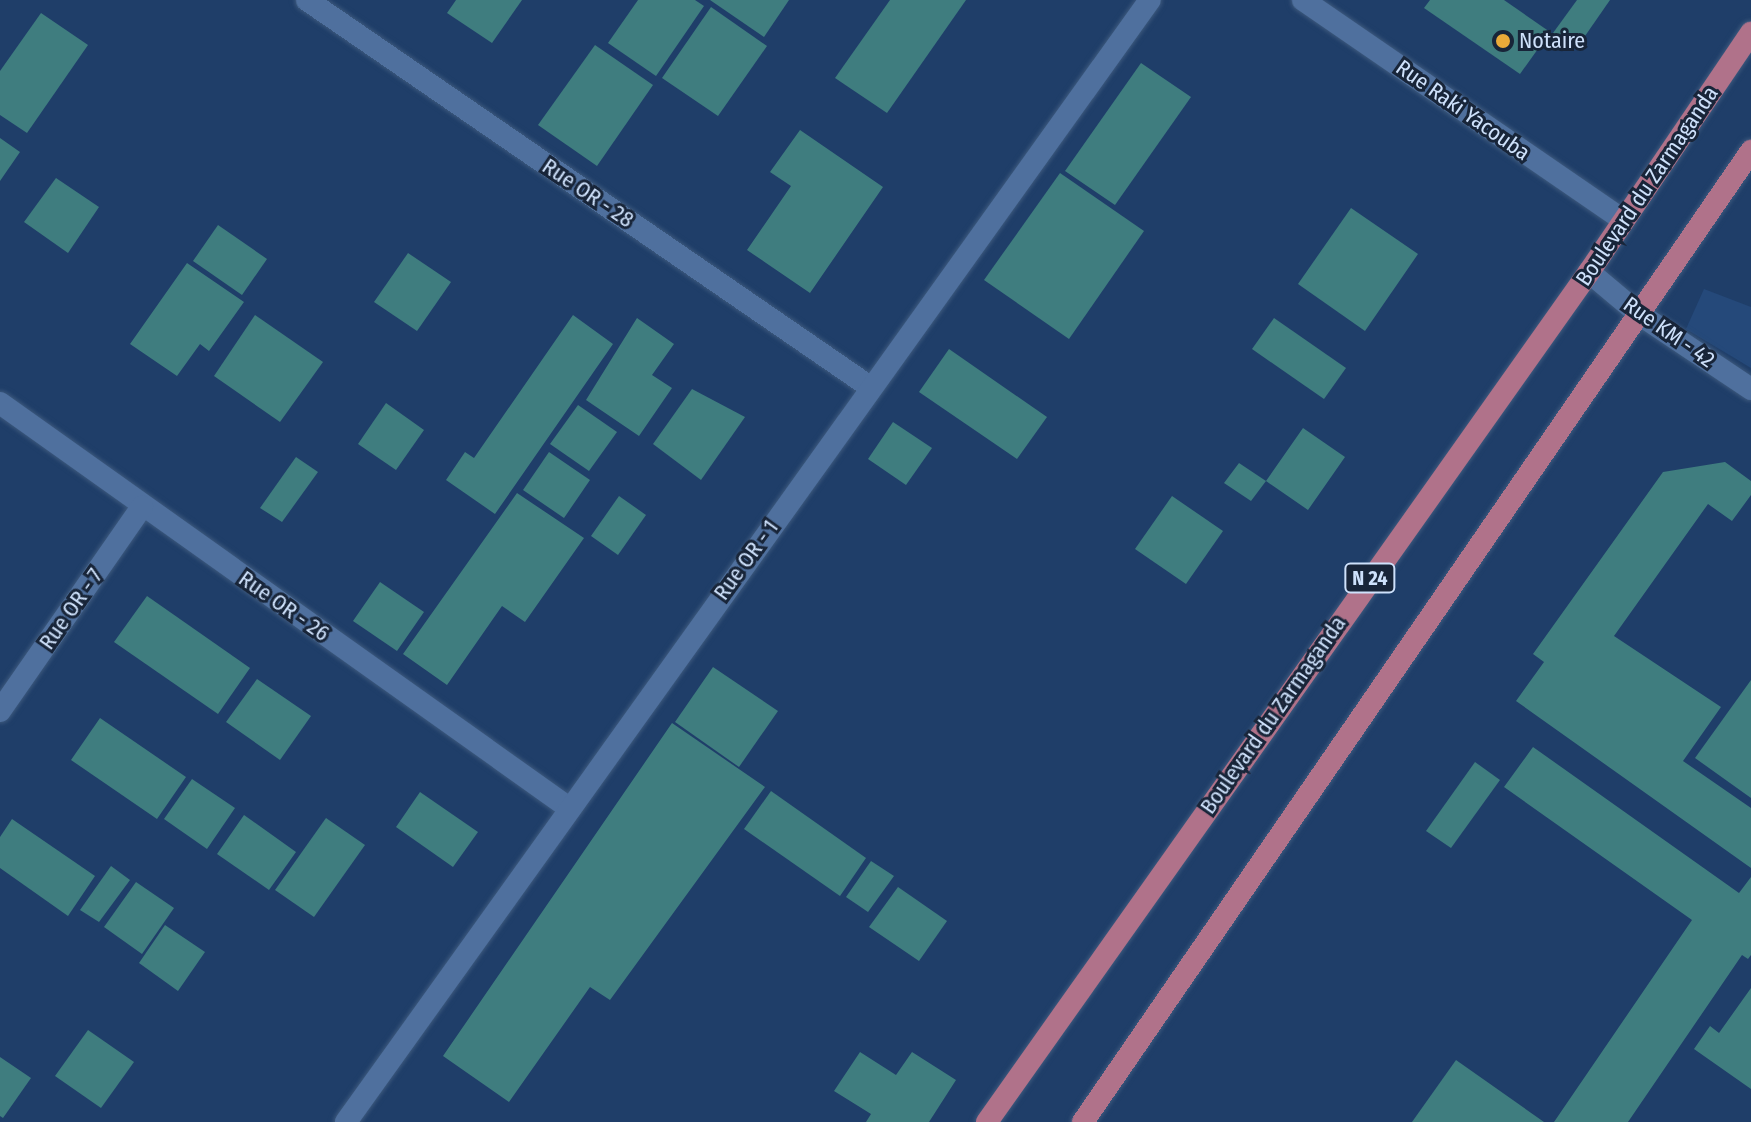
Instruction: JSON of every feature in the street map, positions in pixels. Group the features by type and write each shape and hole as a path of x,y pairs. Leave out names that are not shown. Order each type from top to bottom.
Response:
{"main road":[{"name":"Boulevard du Zarmaganda","path":"987,1122 1589,272 1751,33"},
{"path":"1083,1122 1751,151"}],"street":[{"name":"Rue OR - 28","path":"307,0 870,387"},
{"name":"Rue OR - 1","path":"346,1122 1150,0"},
{"name":"Rue Raki Yacouba","path":"1303,0 1623,220"},
{"name":"Rue KM - 42","path":"1589,272 1639,314 1751,389"},
{"name":"Rue OR - 26","path":"0,403 569,808"},
{"name":"Rue OR - 7","path":"0,711 142,507"}],"shaded area":[{"path":"1704,289 1751,307 1751,368 1686,329"}],"building":[{"path":"456,0 522,0 492,43 447,13"},
{"path":"638,0 695,0 704,6 656,76 608,43"},
{"path":"710,0 789,0 764,37"},
{"path":"890,0 966,0 887,113 835,78"},
{"path":"1430,0 1504,0 1550,32 1520,74 1424,8"},
{"path":"1577,0 1610,0 1576,49 1553,33"},
{"path":"711,7 767,46 718,116 662,78"},
{"path":"41,13 88,45 27,133 0,115 0,71"},
{"path":"595,45 653,85 597,166 538,125"},
{"path":"1141,63 1191,97 1115,205 1065,171"},
{"path":"800,130 883,187 810,293 747,250 791,186 770,172"},
{"path":"0,138 20,152 0,181"},
{"path":"1060,173 1144,231 1069,339 984,280"},
{"path":"56,178 99,207 68,253 24,222"},
{"path":"1351,208 1418,254 1365,331 1298,284"},
{"path":"218,225 267,259 242,295 193,261"},
{"path":"408,253 451,282 417,331 374,302"},
{"path":"187,263 244,302 209,351 200,344 177,376 130,344"},
{"path":"255,315 323,362 280,422 214,376"},
{"path":"573,315 613,344 495,514 446,480 465,452 474,458"},
{"path":"637,318 674,344 652,375 672,388 639,436 586,400"},
{"path":"1274,318 1346,368 1324,399 1252,349"},
{"path":"949,349 1047,417 1017,459 919,392"},
{"path":"692,389 745,417 701,480 653,444"},
{"path":"386,403 424,430 396,470 358,444"},
{"path":"578,405 617,432 589,471 550,444"},
{"path":"893,422 932,448 906,485 868,459"},
{"path":"1303,428 1345,457 1308,510 1266,481"},
{"path":"549,452 590,480 564,518 523,490"},
{"path":"296,457 318,472 282,522 260,508"},
{"path":"1725,462 1751,481 1751,495 1732,521 1708,504 1614,636 1721,707 1683,761 1751,808 1751,868 1516,701 1544,662 1533,654 1663,472"},
{"path":"1239,463 1266,481 1251,501 1224,483"},
{"path":"517,493 584,538 525,622 502,606 447,685 403,654"},
{"path":"619,496 646,515 618,555 591,536"},
{"path":"1172,496 1223,531 1186,584 1135,549"},
{"path":"380,582 424,612 397,651 353,621"},
{"path":"147,596 250,668 218,714 114,642"},
{"path":"713,667 778,711 739,767 675,722"},
{"path":"257,679 311,716 280,760 226,722"},
{"path":"1751,680 1751,798 1695,758"},
{"path":"100,718 186,777 157,819 71,760"},
{"path":"672,723 765,787 610,1000 590,987 509,1102 443,1056"},
{"path":"1533,747 1739,893 1751,877 1751,955 1748,959 1742,955 1628,1122 1554,1122 1692,920 1504,787"},
{"path":"1475,762 1500,780 1451,848 1426,831"},
{"path":"192,779 235,808 207,849 164,819"},
{"path":"771,791 866,858 840,896 744,829"},
{"path":"420,792 478,832 453,867 396,827"},
{"path":"244,815 296,852 269,890 217,854"},
{"path":"326,818 365,845 314,917 275,890"},
{"path":"12,819 95,876 68,916 0,868 0,837"},
{"path":"871,861 894,876 868,912 846,897"},
{"path":"111,866 130,880 99,922 80,910"},
{"path":"136,882 174,908 142,954 104,927"},
{"path":"898,887 947,921 919,961 869,927"},
{"path":"165,925 205,952 178,991 139,963"},
{"path":"1751,988 1751,1089 1694,1049 1710,1026 1719,1033"},
{"path":"88,1030 134,1062 101,1108 55,1076"},
{"path":"860,1052 896,1075 912,1052 956,1080 929,1122 866,1122 871,1114 834,1091"},
{"path":"0,1057 31,1078 3,1118 0,1116"},
{"path":"1456,1060 1544,1122 1412,1122"}],"place":[{"name":"Notaire","path":"1503,41"}]}
